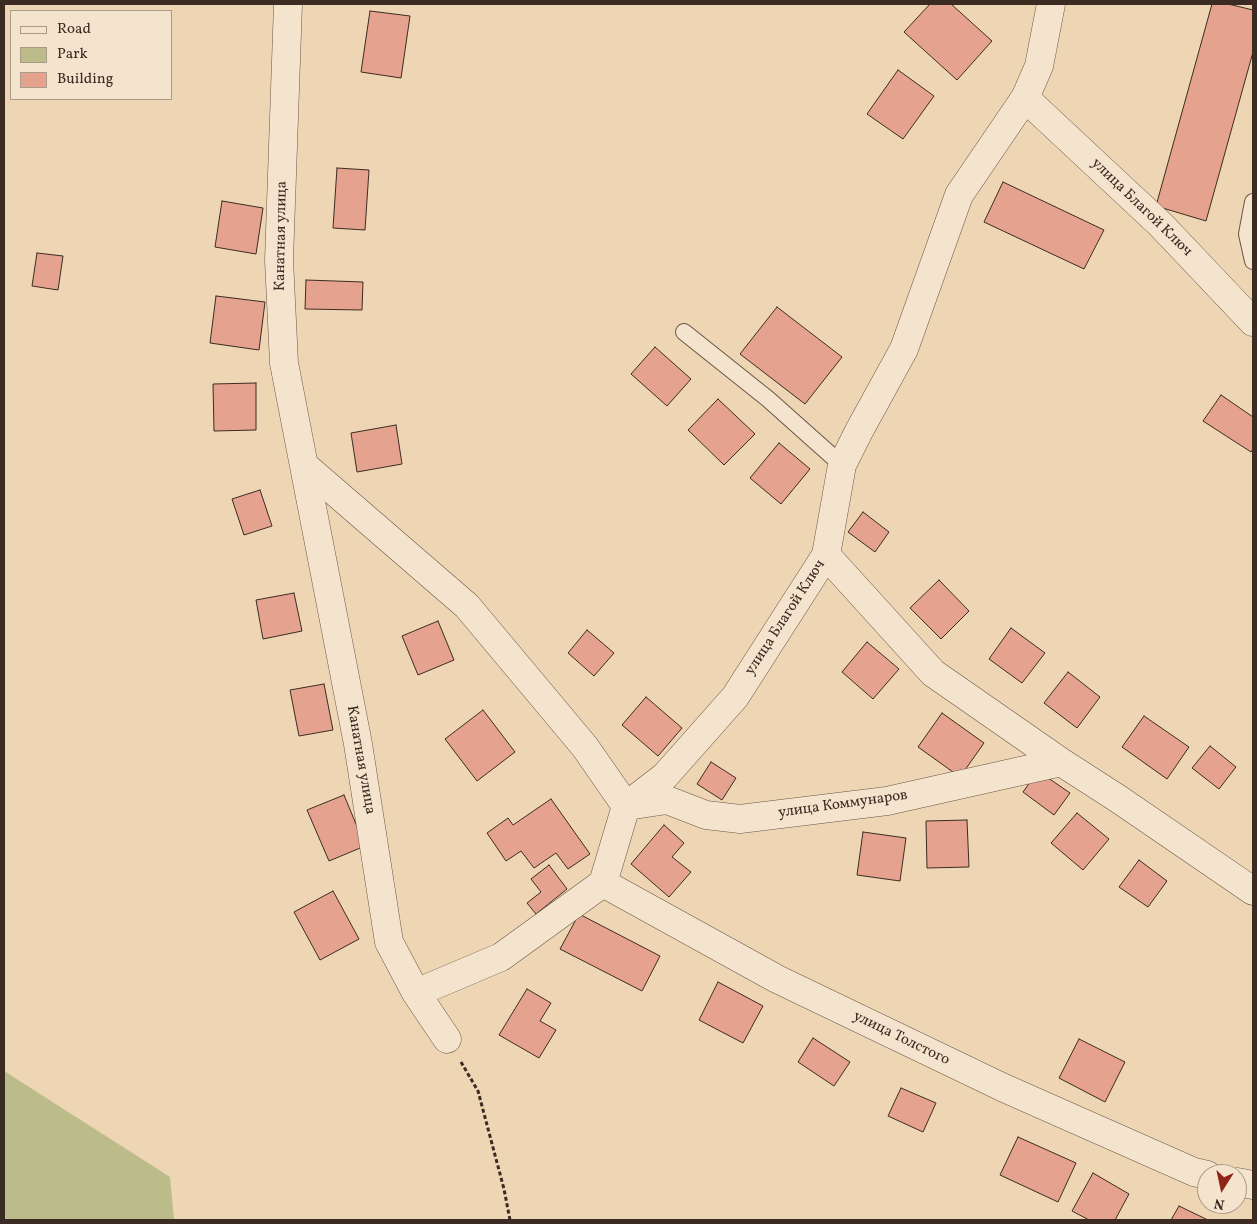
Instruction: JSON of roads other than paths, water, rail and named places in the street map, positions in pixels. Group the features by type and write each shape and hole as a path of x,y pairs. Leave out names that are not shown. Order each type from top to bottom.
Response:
{"street":[{"name":"Канатная улица","path":"288,4 279,260 284,363 358,744 389,942 416,993 447,1039"},
{"name":"улица Благой Ключ","path":"626,806 665,776 735,697 826,554 842,465 904,349 959,195 1025,98 1039,66 1051,4"},
{"name":"улица Благой Ключ","path":"1025,98 1161,225 1253,322"},
{"path":"304,466 467,606 585,747 626,806 603,883 501,957 416,993"},
{"path":"826,554 933,674 1253,891"},
{"name":"улица Коммунаров","path":"626,806 667,800 706,815 740,819 887,801 1061,762"},
{"name":"улица Толстого","path":"603,883 786,984 1004,1088 1197,1173"}],"lane":[{"path":"1253,202 1247,234 1253,261"},
{"path":"684,332 768,399 842,465"}]}
